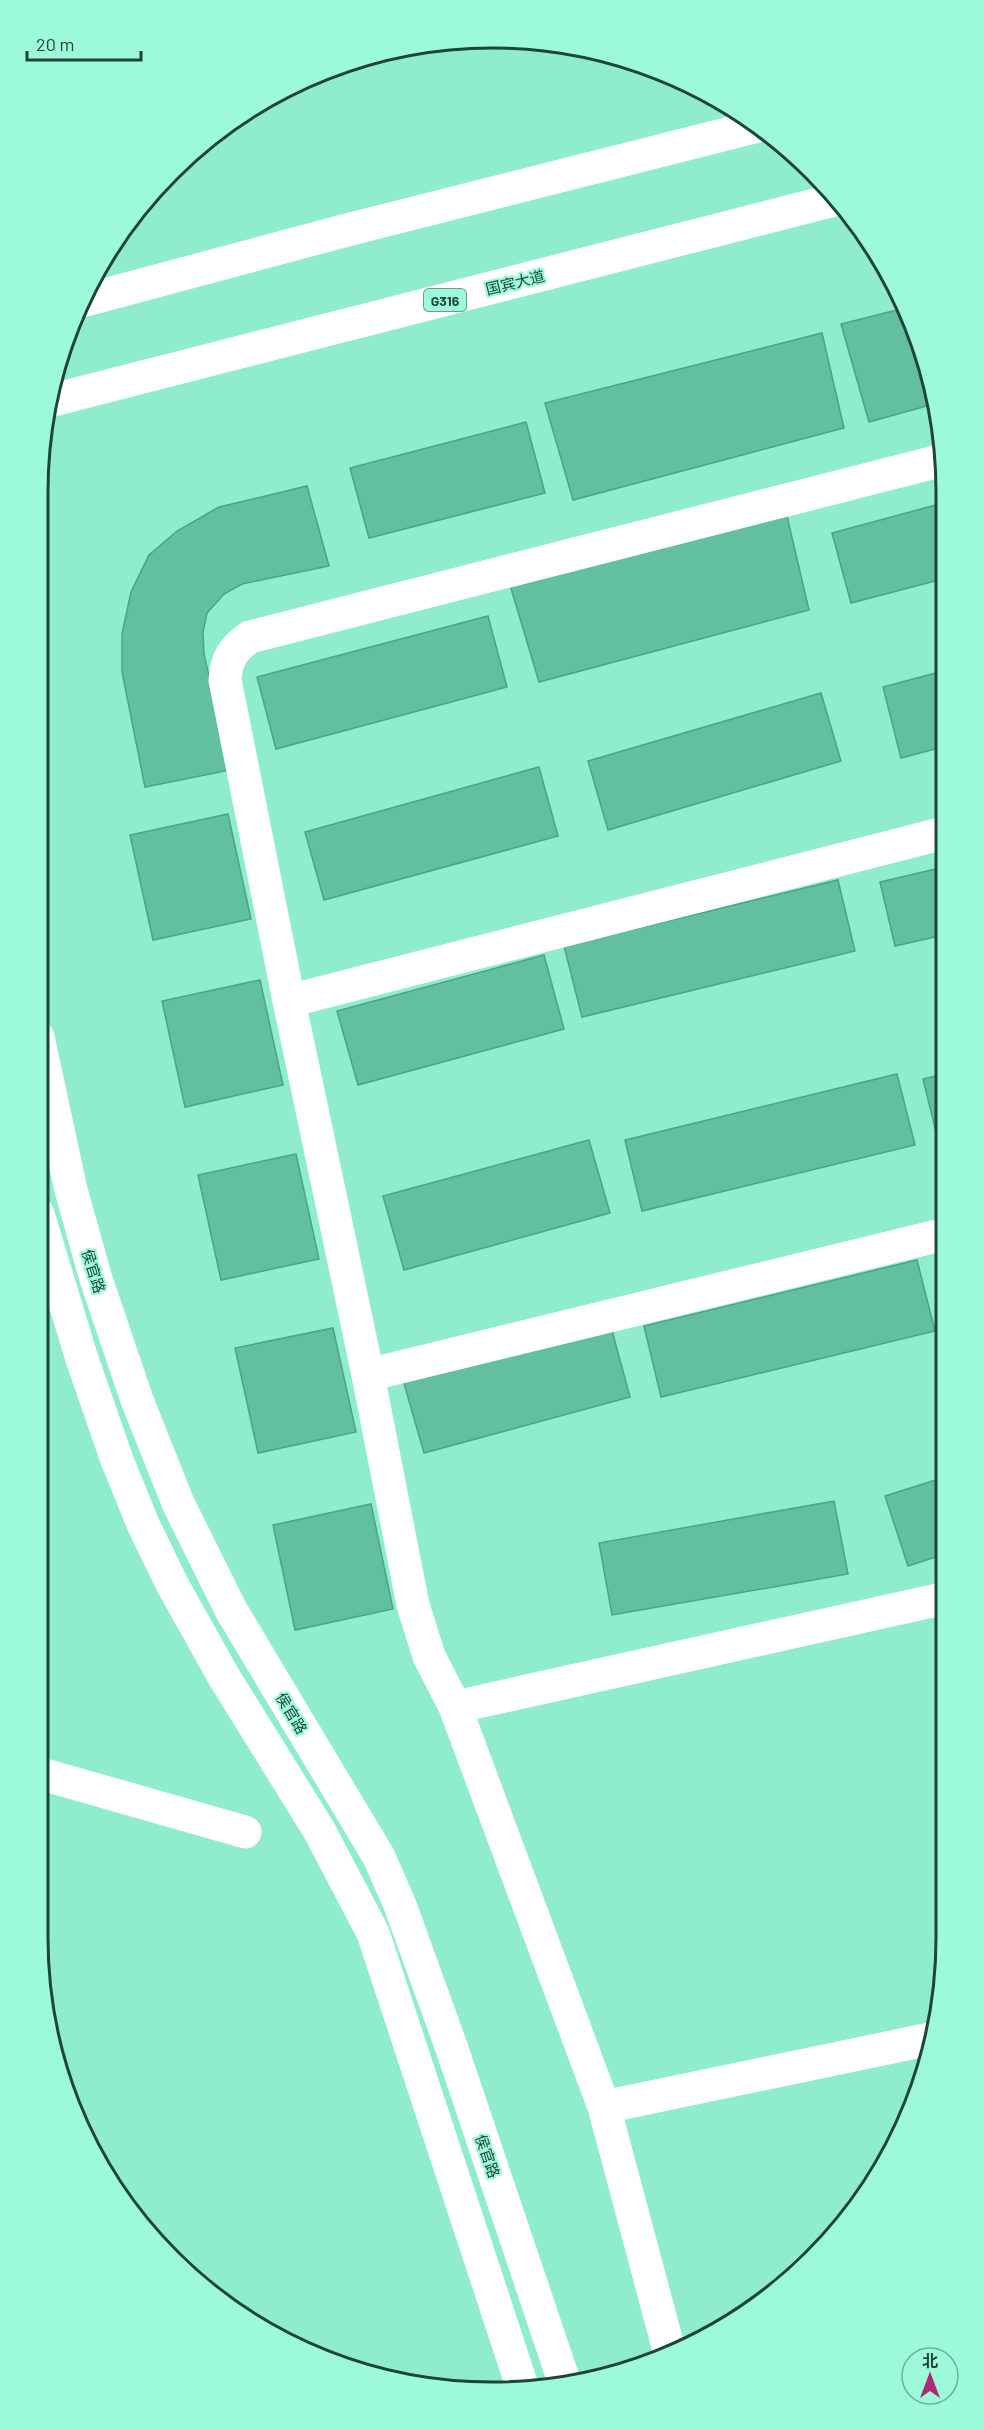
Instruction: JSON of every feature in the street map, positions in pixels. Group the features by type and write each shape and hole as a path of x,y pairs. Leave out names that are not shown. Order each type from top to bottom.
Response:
{"main road":[{"path":"93,298 347,230 747,129"},
{"name":"国宾大道","path":"58,399 828,202"},
{"path":"668,2345 604,2107 455,1707 429,1656 415,1614 368,1374 288,1000 225,680 228,661 237,644 263,633 935,462"},
{"path":"288,1000 936,834"},
{"name":"侯官路","path":"48,1083 71,1190 87,1245 141,1410 178,1503 231,1610 379,1857 396,1896 451,2046 562,2376"},
{"path":"368,1374 936,1236"},
{"path":"48,1247 85,1370 143,1524 172,1584 212,1657 320,1830 373,1933 520,2381"},
{"path":"455,1707 936,1600"},
{"path":"48,1776 245,1832"},
{"path":"604,2107 924,2040"}],"building":[{"path":"897,310 921,377 927,406 869,422 841,324"},
{"path":"822,333 844,428 573,500 545,403"},
{"path":"526,422 545,493 369,538 350,468"},
{"path":"307,486 329,566 242,584 224,594 207,613 203,632 204,654 230,770 145,787 122,672 122,634 131,592 149,555 177,531 219,507"},
{"path":"936,505 936,581 851,603 832,533"},
{"path":"787,516 809,610 539,682 510,585"},
{"path":"488,616 507,687 276,749 257,677"},
{"path":"936,673 936,749 901,758 883,687"},
{"path":"821,693 841,761 608,830 588,761"},
{"path":"539,767 558,836 324,900 305,832"},
{"path":"228,814 251,919 153,940 130,835"},
{"path":"936,869 936,937 895,946 880,882"},
{"path":"838,880 855,951 582,1017 564,946"},
{"path":"544,955 564,1029 358,1085 337,1011"},
{"path":"260,980 283,1085 185,1107 162,1001"},
{"path":"897,1074 915,1145 642,1211 625,1140"},
{"path":"936,1076 936,1132 923,1079"},
{"path":"589,1140 610,1213 404,1270 383,1196"},
{"path":"296,1154 319,1259 221,1280 198,1175"},
{"path":"917,1260 935,1331 661,1397 644,1326"},
{"path":"610,1323 630,1397 424,1453 403,1380"},
{"path":"333,1328 356,1432 258,1453 235,1348"},
{"path":"936,1480 936,1557 908,1566 885,1496"},
{"path":"834,1501 848,1574 612,1615 599,1543"},
{"path":"371,1504 393,1609 295,1630 273,1525"}]}
